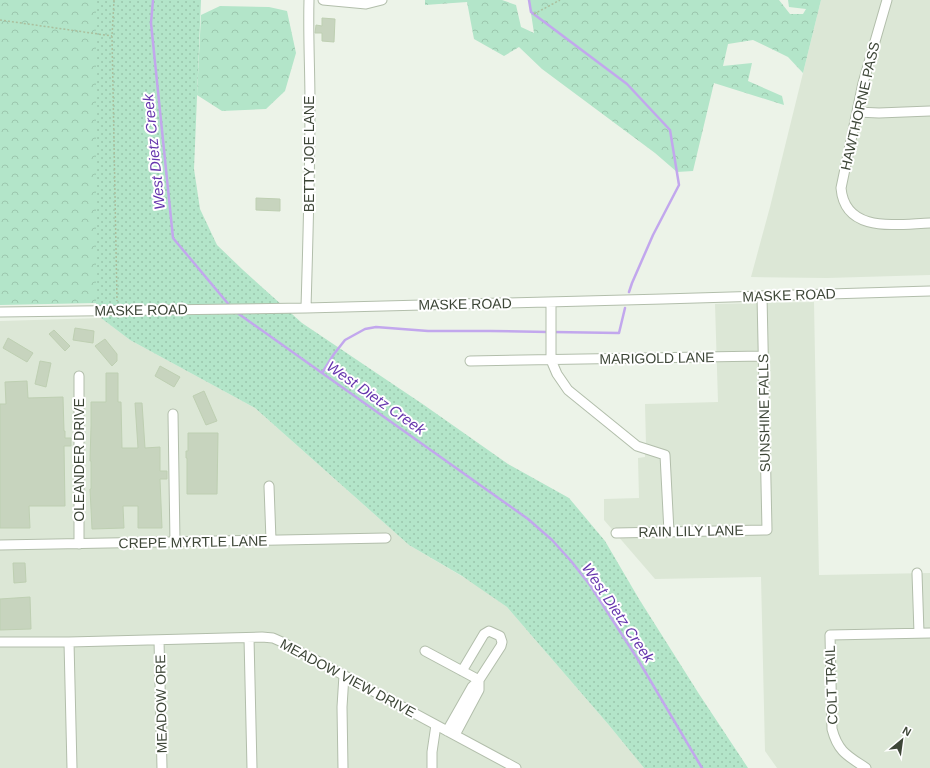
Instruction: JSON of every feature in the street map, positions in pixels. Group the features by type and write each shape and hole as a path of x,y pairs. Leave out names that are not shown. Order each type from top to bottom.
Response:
{"street":[{"name":"BETTY JOE LANE","path":"306,308 310,102 308,30 309,0"},
{"path":"323,0 366,4 382,0"},
{"name":"HAWTHORNE PASS","path":"887,0 863,83 841,188 842,197 849,211 864,221 876,224 930,223"},
{"path":"857,112 879,113 930,111"},
{"name":"MASKE ROAD","path":"0,312 306,308 930,291"},
{"name":"SUNSHINE FALLS","path":"762,296 767,530"},
{"path":"551,302 551,360 557,374 568,390 637,446 666,455 669,532"},
{"name":"MARIGOLD LANE","path":"470,361 763,356"},
{"name":"OLEANDER DRIVE","path":"79,376 80,544"},
{"path":"172,414 176,542"},
{"path":"269,486 271,540"},
{"name":"RAIN LILY LANE","path":"616,533 767,530"},
{"name":"CREPE MYRTLE LANE","path":"0,546 386,538"},
{"path":"917,574 919,633 930,633"},
{"path":"451,733 472,687 479,680 501,646 502,642 500,636 489,631 484,634 462,671"},
{"name":"COLT TRAIL","path":"866,768 842,751 833,736 830,635 919,633"},
{"path":"249,638 252,768"},
{"name":"MEADOW VIEW DRIVE","path":"0,642 273,638 516,768"},
{"name":"MEADOW ORE","path":"160,640 162,768"},
{"path":"69,642 72,768"},
{"path":"425,651 479,680"},
{"path":"343,768 342,707 344,675"},
{"path":"432,768 432,752 436,725"}],"path":[{"path":"114,0 112,36 118,311"},
{"path":"534,14 560,0"},
{"path":"0,20 112,36"}],"shaded area":[{"path":"821,0 930,0 930,275 827,278 751,277 770,207"},
{"path":"814,302 819,575 930,573 930,768 777,768 765,751 761,577 655,579 604,520 604,499 639,498 638,458 645,457 646,445 645,404 718,402 715,304"},
{"path":"101,318 130,340 255,408 409,545 475,584 507,607 644,768 0,768 0,321"}],"green space":[{"path":"0,0 96,0 96,303 0,305"},
{"path":"96,0 201,0 194,169 200,209 217,245 302,323 424,405 508,464 569,498 605,541 639,599 748,768 644,768 507,607 462,576 409,545 255,408 130,340 101,318 96,303"},
{"path":"425,0 502,0 516,5 521,27 534,33 529,0 779,0 790,14 803,14 806,9 789,7 788,0 821,0 803,73 788,57 753,40 728,44 723,66 752,63 748,81 782,96 784,105 714,83 693,171 677,172 655,153 542,69 519,47 504,56 474,39 467,2 425,5"},
{"path":"220,6 269,7 287,11 296,53 285,91 266,109 222,111 197,95 201,15"}],"building":[{"path":"322,18 335,19 334,42 322,41 322,33 315,33 316,25 322,26"},
{"path":"256,198 280,199 280,211 256,210"},
{"path":"75,328 94,331 93,343 73,340"},
{"path":"54,330 70,346 65,351 49,334"},
{"path":"8,338 33,353 27,362 3,348"},
{"path":"105,339 117,354 117,361 112,366 95,346"},
{"path":"40,361 51,363 46,387 35,384"},
{"path":"160,366 180,377 174,387 155,376"},
{"path":"106,373 118,373 118,402 121,402 122,448 138,448 135,403 142,403 145,448 160,447 160,471 167,471 167,479 160,479 162,528 138,528 138,506 123,506 124,528 92,529 90,489 91,402 106,402"},
{"path":"27,381 28,398 63,397 65,438 71,438 71,446 64,446 65,506 29,506 30,528 0,528 0,404 6,404 5,382"},
{"path":"204,391 217,421 206,425 193,396"},
{"path":"188,433 218,433 217,494 187,494 186,451 188,451"},
{"path":"13,563 25,563 26,582 14,583"},
{"path":"30,597 31,629 0,630 0,599"}],"waterway":[{"name":"West Dietz Creek","path":"153,0 151,23 173,238 230,306"},
{"path":"529,0 531,12 627,84 670,130 679,185 653,235 629,292"},
{"path":"553,332 619,333 625,308"},
{"name":"West Dietz Creek","path":"236,312 528,519 552,540 590,585 637,658 702,768"},
{"path":"322,373 345,340 365,329 376,327 428,331 548,332"}]}
